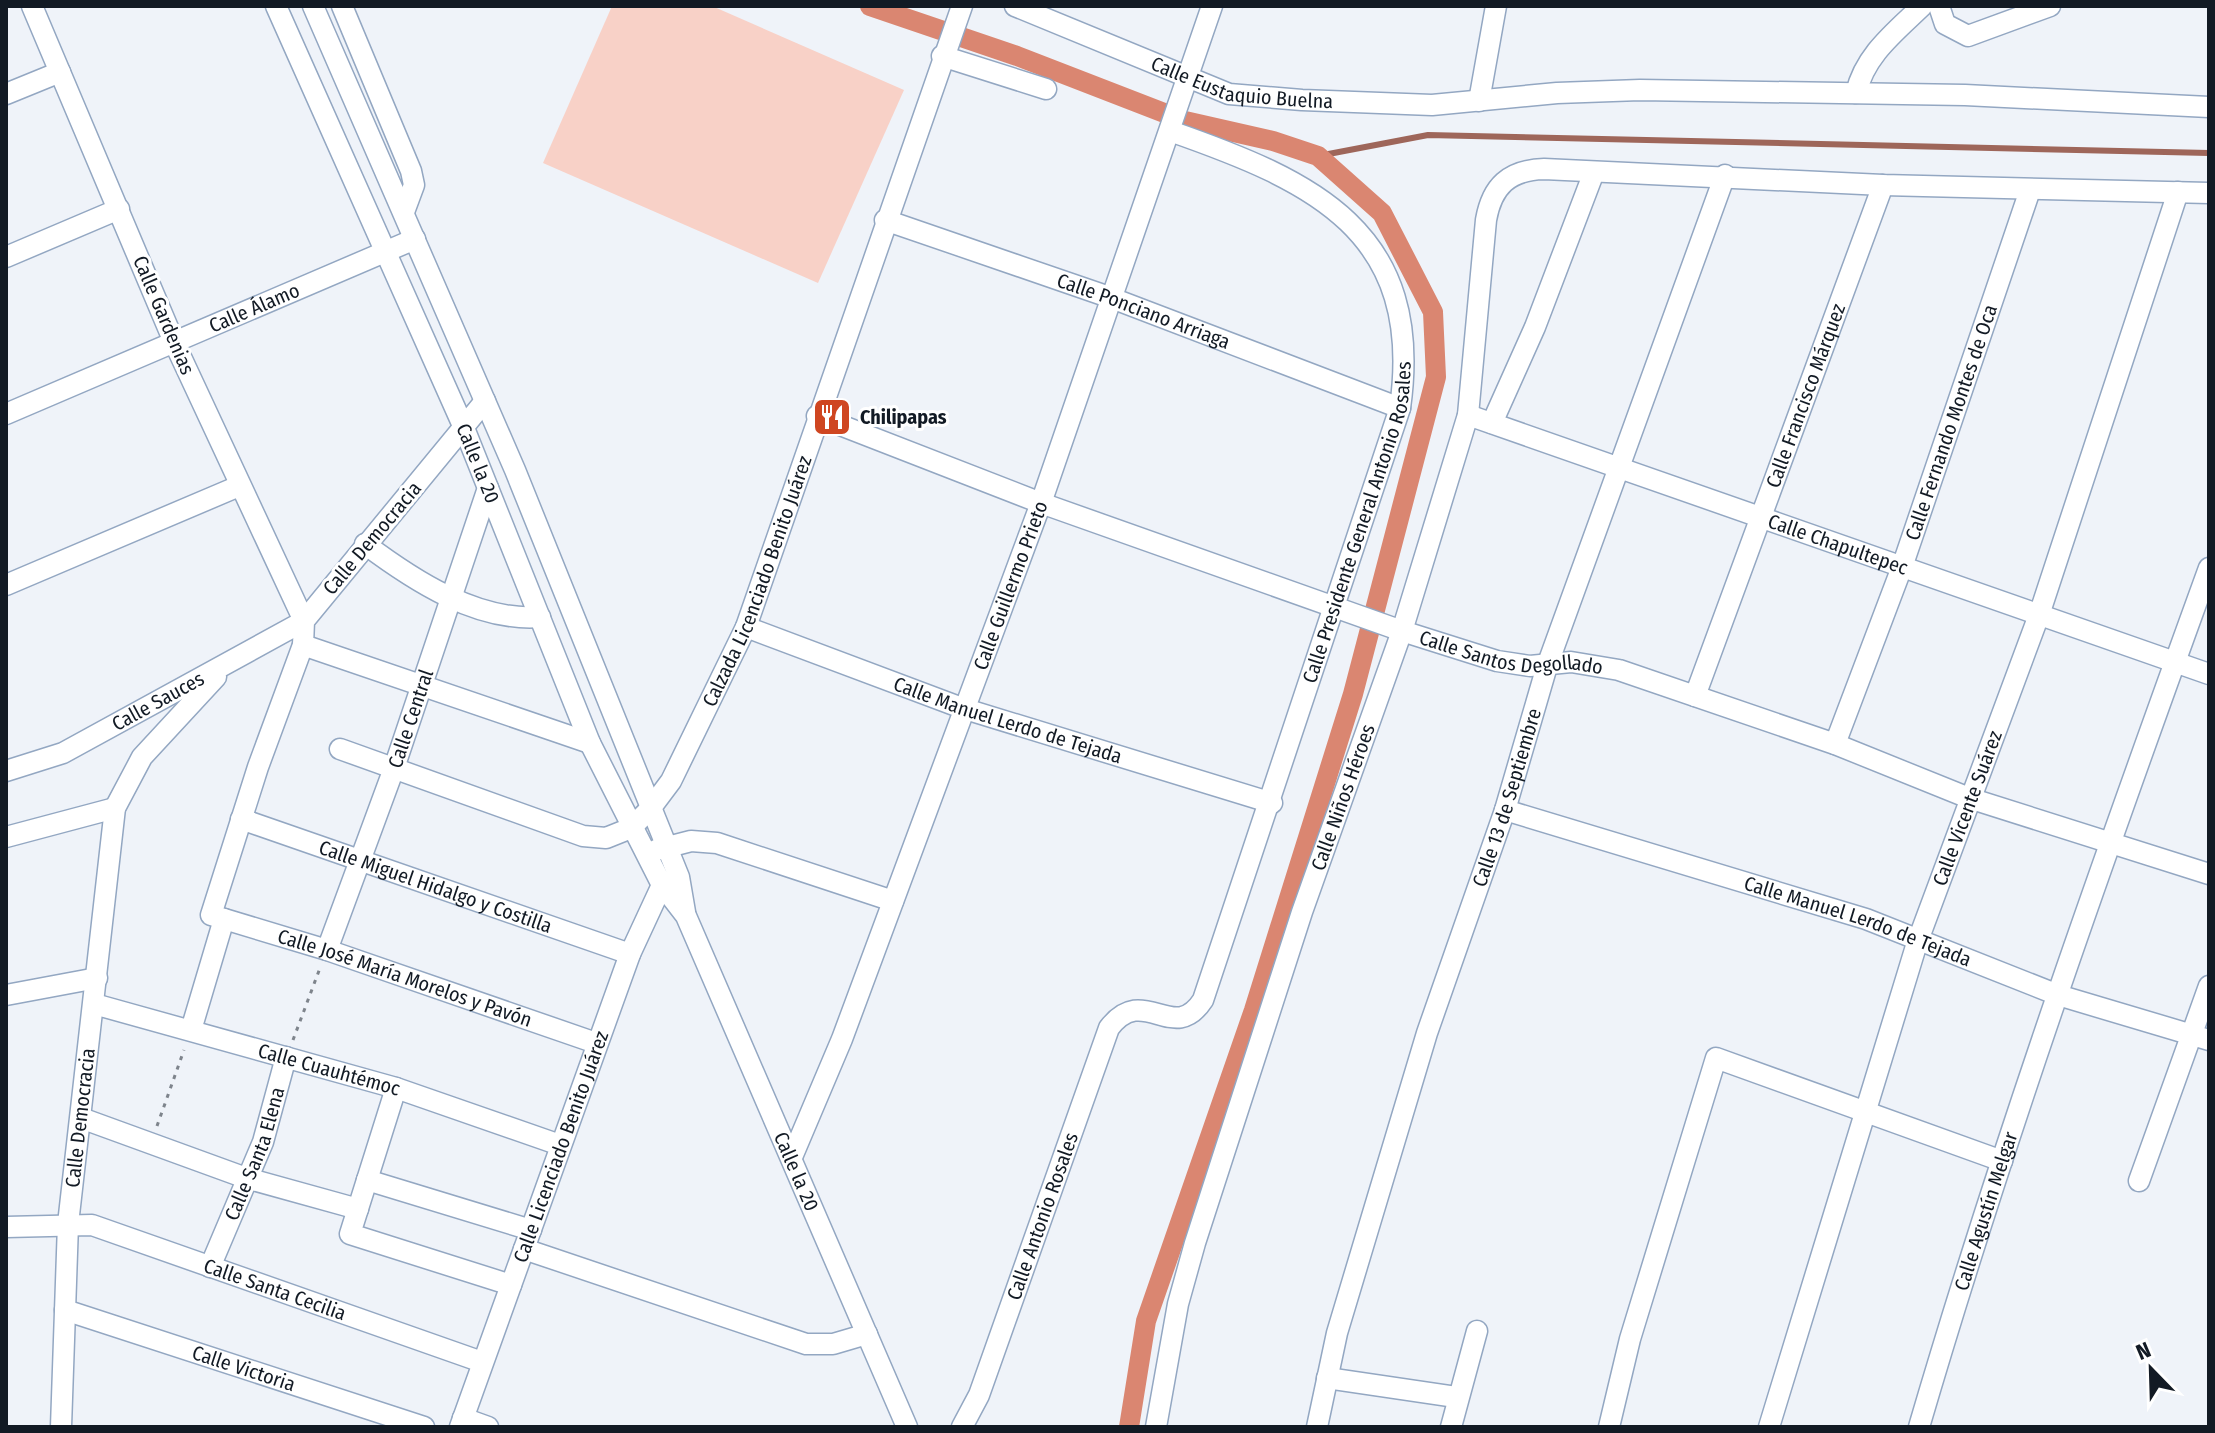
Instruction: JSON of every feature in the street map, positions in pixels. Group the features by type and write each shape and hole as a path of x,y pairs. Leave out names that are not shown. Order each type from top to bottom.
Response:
{"street":[{"name":"Calle Gardenias","path":"32,6 174,342 304,621"},
{"name":"Calle la 20","path":"276,6 464,428 590,743 645,854 670,881"},
{"name":"Calle la 20","path":"313,6 485,401 666,846 670,881 907,1427"},
{"path":"342,6 411,171 414,185 404,212"},
{"path":"962,6 944,52 1046,89"},
{"name":"Calle Eustaquio Buelna","path":"1015,6 1186,80 1229,94 1432,105 1557,93 1640,90 1856,93 2209,107"},
{"name":"Calle Guillermo Prieto","path":"792,1157 842,1039 962,708 1041,503 1109,297 1212,6"},
{"path":"1479,101 1496,6"},
{"path":"1856,93 1861,71 1880,46 1922,6"},
{"path":"1939,6 1945,24 1968,36 2050,6"},
{"name":"Calzada Licenciado Benito Juárez","path":"631,828 671,781 746,627 944,52"},
{"path":"6,94 60,72"},
{"name":"Calle Presidente General Antonio Rosales","path":"1126,1010 1188,1016 1203,1000 1340,607 1400,408 1405,370 1402,330 1391,286 1373,251 1328,202 1249,159 1170,128"},
{"name":"Calle Niños Héroes","path":"1156,1427 1175,1319 1195,1243 1394,628 1468,415 1490,198 1498,185 1515,174 1544,169 1594,172"},
{"path":"1492,423 1535,327 1594,172 1725,175 1883,185 2209,193"},
{"name":"Calle 13 de Septiembre","path":"1317,1427 1327,1378 1391,1149 1505,810 1547,666 1725,175"},
{"name":"Calle Francisco Márquez","path":"1695,696 1883,185"},
{"name":"Calle Fernando Montes de Oca","path":"1835,744 1902,567 2030,190"},
{"name":"Calle Vicente Suárez","path":"1769,1427 1917,943 2039,615 2178,192"},
{"path":"6,257 119,209"},
{"name":"Calle Ponciano Arriaga","path":"885,220 1109,297 1400,408"},
{"name":"Calle Álamo","path":"6,414 415,239"},
{"name":"Calle Democracia","path":"304,621 485,401"},
{"name":"Calle Chapultepec","path":"1468,415 2209,674"},
{"name":"Calle Santos Degollado","path":"817,416 1041,503 1394,628 1497,661 1547,666 1571,662 1595,664 1835,744 1969,798 2209,874"},
{"path":"6,585 239,486"},
{"name":"Calle Central","path":"327,950 362,861 488,488"},
{"path":"365,544 401,571 449,597 518,619 540,617"},
{"path":"2109,844 2209,568"},
{"path":"191,1030 241,819 303,645 304,621"},
{"name":"Calle Sauces","path":"6,771 63,753 304,621"},
{"name":"Calle Manuel Lerdo de Tejada","path":"746,627 962,708 1272,803"},
{"path":"303,645 590,743"},
{"path":"6,837 115,808 142,757 192,699 236,658"},
{"path":"340,749 393,771 583,836 606,838 631,828"},
{"name":"Calle Democracia","path":"61,1427 68,1224 115,808"},
{"name":"Calle Manuel Lerdo de Tejada","path":"1505,810 1866,919 1917,943 2058,995 2200,1038"},
{"name":"Calle Miguel Hidalgo y Costilla","path":"241,819 630,954"},
{"path":"645,854 691,841 717,843 893,901"},
{"name":"Calle Agustín Melgar","path":"1919,1427 2002,1161 2109,844"},
{"name":"Calle Licenciado Benito Juárez","path":"461,1422 630,954 670,881"},
{"name":"Calle José María Morelos y Pavón","path":"217,917 327,950 596,1043"},
{"path":"6,995 97,978"},
{"path":"2139,1181 2200,1038 2209,986"},
{"name":"Calle Cuauhtémoc","path":"94,1004 396,1088 560,1145"},
{"name":"Calle Antonio Rosales","path":"962,1427 979,1395 1101,1043 1126,1010"},
{"name":"Calle Santa Elena","path":"210,1267 263,1142 286,1057"},
{"path":"1609,1427 1630,1339 1716,1058 2002,1161"},
{"path":"396,1088 350,1234 511,1285"},
{"path":"81,1118 246,1178 358,1209"},
{"path":"367,1180 806,1344 833,1344 867,1334"},
{"name":"Calle Santa Cecilia","path":"6,1227 92,1225 482,1362"},
{"name":"Calle Victoria","path":"65,1310 424,1427"},
{"path":"1451,1427 1456,1397 1477,1331"},
{"path":"1327,1378 1456,1397"},
{"path":"461,1422 488,1427"}],"path":[{"path":"286,1057 327,950"},
{"path":"151,1141 191,1030"}],"shaded area":[{"path":"612,6 712,6 904,90 818,283 543,163"}],"waterway":[{"path":"870,6 1017,56 1185,121 1273,141 1318,156 1382,213 1433,312 1436,377 1353,694 1254,1010 1146,1321 1129,1427"},
{"path":"1318,156 1428,135 2209,153"}],"place":[{"name":"Chilipapas","path":"832,417"}]}
